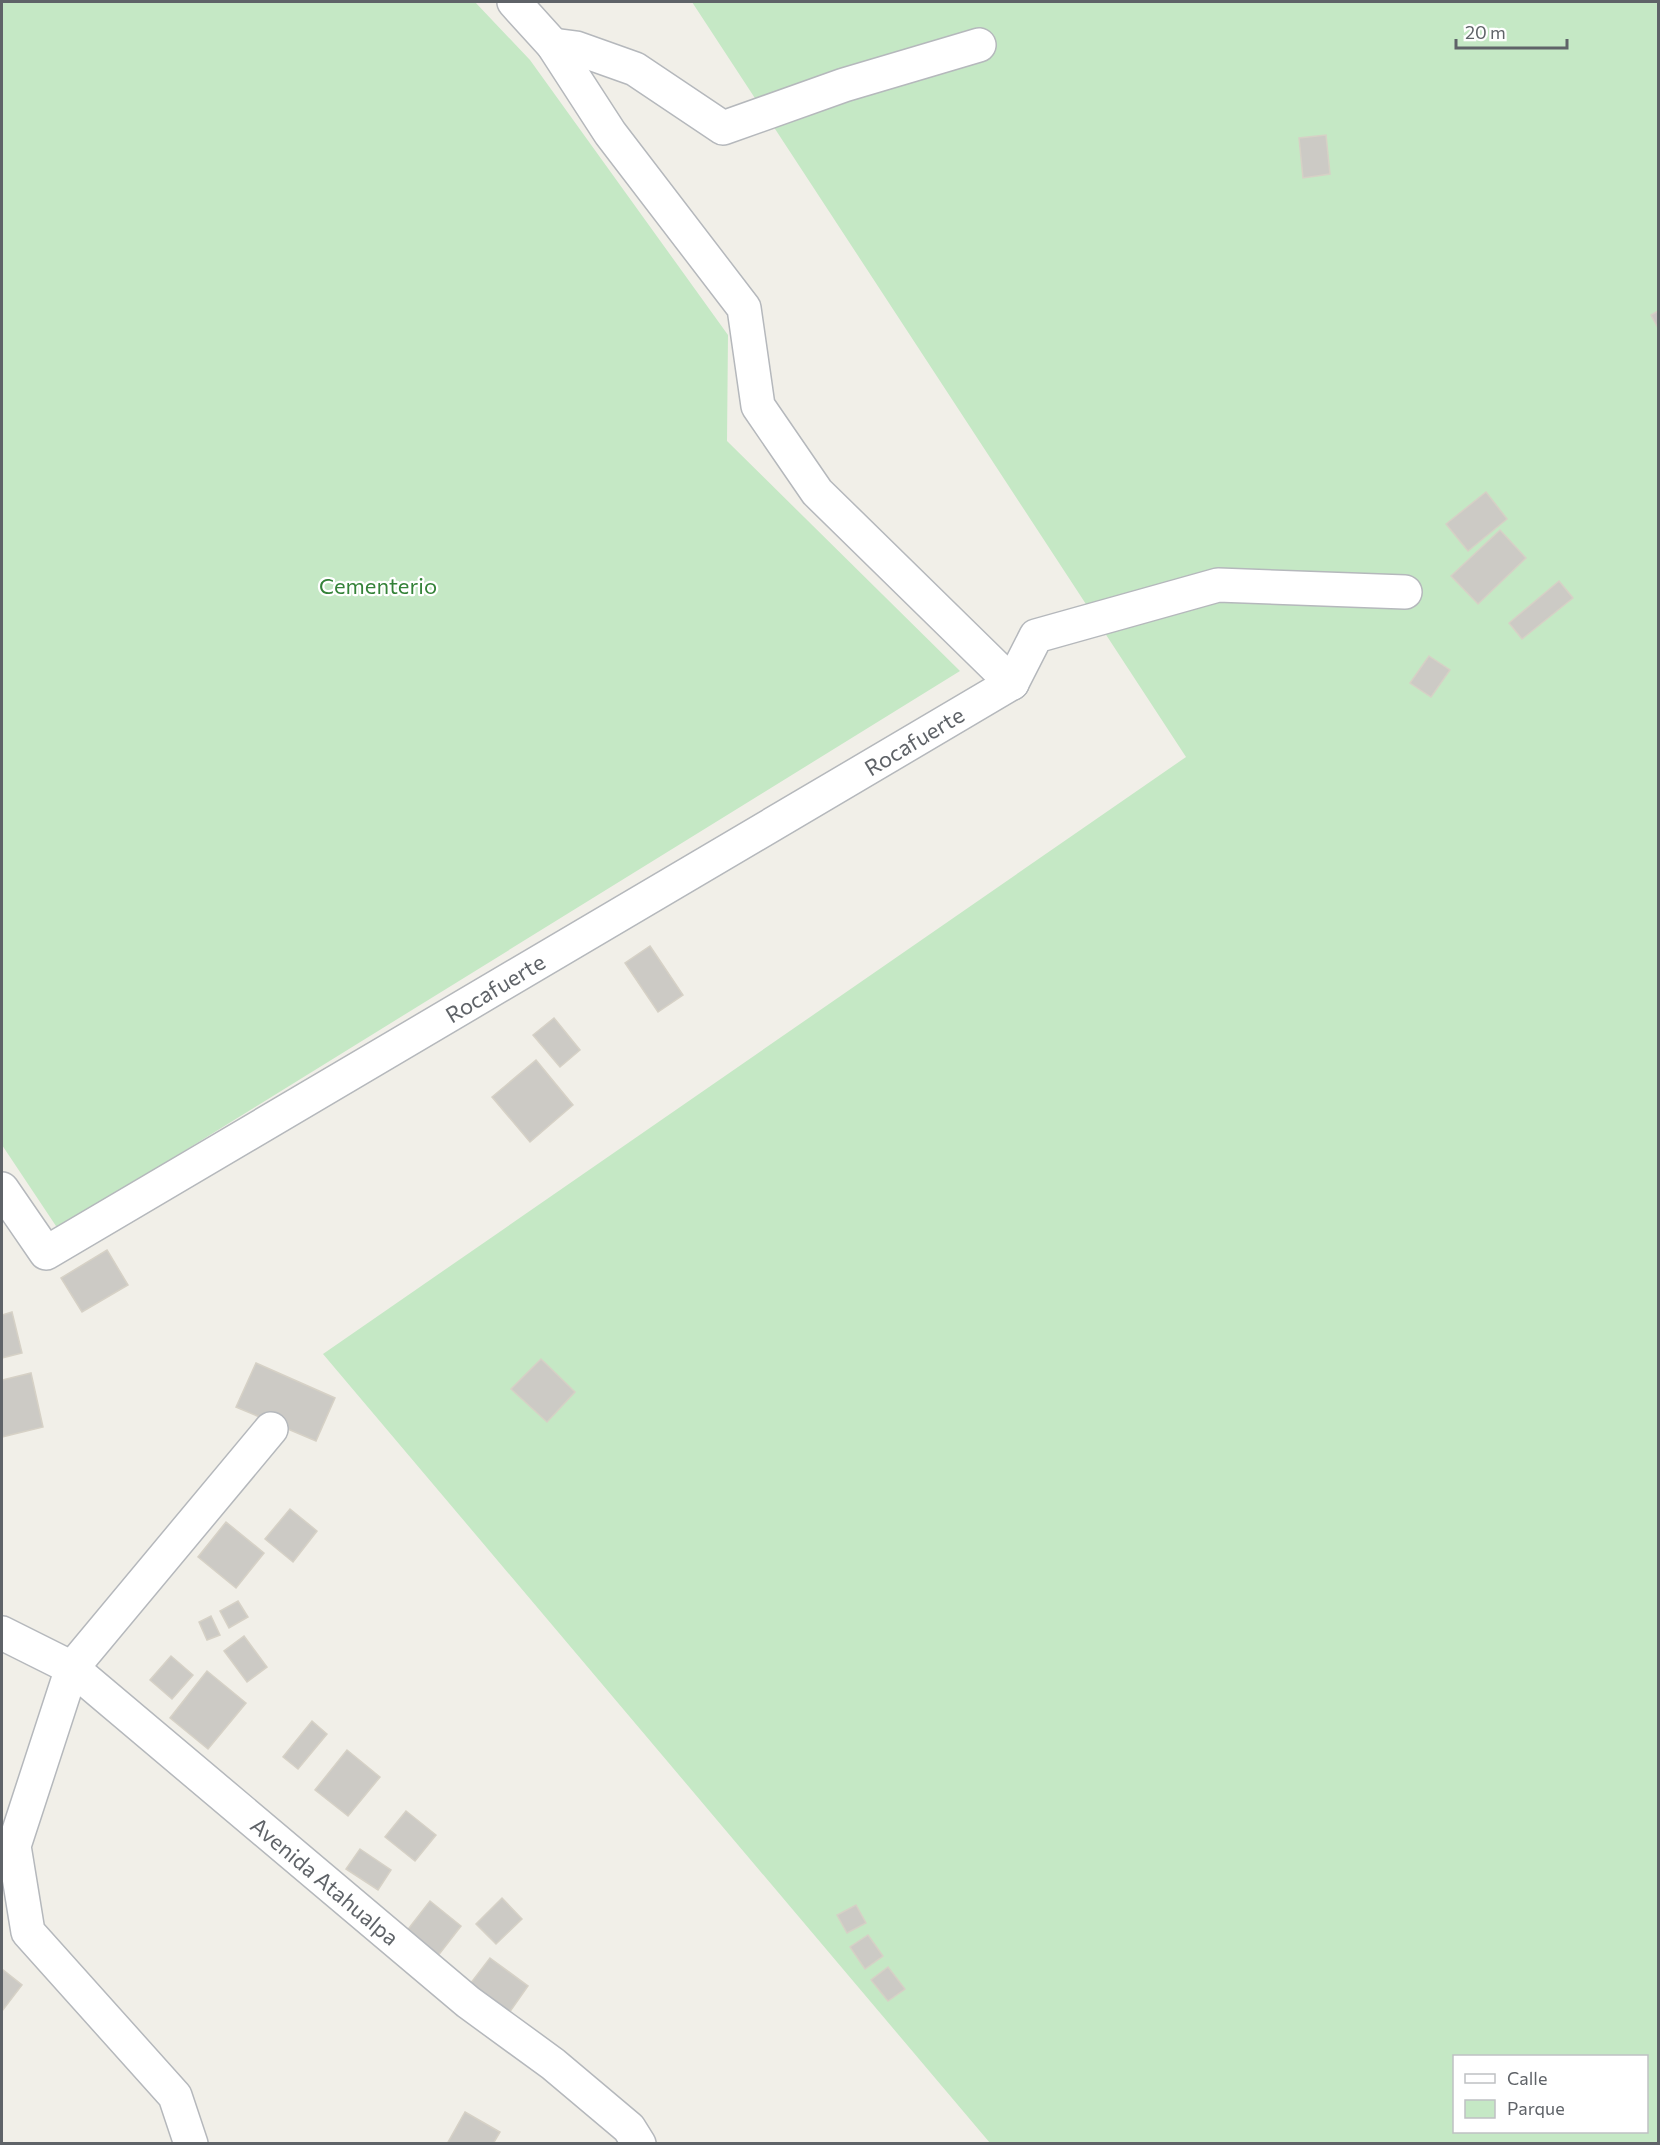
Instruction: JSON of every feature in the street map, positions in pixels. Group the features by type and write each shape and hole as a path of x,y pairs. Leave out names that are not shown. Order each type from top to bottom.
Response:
{"street":[{"path":"514,2 553,45 610,133 744,308 758,406 817,492 1012,683 1036,636 1218,585 1406,592"},
{"path":"553,45 576,48 635,69 723,128 844,85 979,45"},
{"name":"Rocafuerte","path":"2,1189 46,1253 1012,683"},
{"path":"191,2144 175,2096 28,1932 14,1846 72,1668 271,1429"},
{"name":"Avenida Atahualpa","path":"2,1633 72,1668 468,2002 554,2064 629,2128 639,2144"}],"green space":[{"name":"Cementerio","path":"2,2 475,2 530,60 728,335 727,441 960,671 58,1229 2,1145"},
{"path":"692,2 1658,2 1658,2143 990,2143 323,1354 1186,757"}],"building":[{"path":"1326,135 1330,174 1303,178 1299,138"},
{"path":"1658,311 1658,328 1651,315"},
{"path":"1486,492 1507,519 1468,551 1446,524"},
{"path":"1500,530 1526,558 1478,604 1451,576"},
{"path":"1559,581 1573,598 1522,639 1509,623"},
{"path":"1429,656 1450,670 1431,697 1410,683"},
{"path":"650,946 683,995 658,1012 625,963"},
{"path":"554,1018 580,1050 560,1067 533,1035"},
{"path":"536,1060 573,1105 530,1142 492,1097"},
{"path":"107,1250 128,1285 82,1312 61,1278"},
{"path":"12,1312 22,1353 2,1358 2,1315"},
{"path":"541,1359 575,1392 547,1422 511,1389"},
{"path":"256,1363 335,1398 316,1441 236,1407"},
{"path":"31,1373 43,1427 2,1437 2,1380"},
{"path":"290,1509 317,1531 293,1562 265,1539"},
{"path":"226,1522 264,1553 236,1588 198,1557"},
{"path":"238,1601 248,1617 229,1628 220,1611"},
{"path":"211,1616 220,1635 207,1640 199,1622"},
{"path":"244,1636 267,1667 247,1682 224,1651"},
{"path":"171,1656 193,1675 172,1699 150,1680"},
{"path":"207,1671 246,1703 208,1749 170,1718"},
{"path":"312,1721 327,1734 298,1769 283,1757"},
{"path":"347,1750 380,1777 348,1816 315,1790"},
{"path":"406,1811 436,1835 415,1861 385,1837"},
{"path":"360,1849 391,1870 378,1890 346,1869"},
{"path":"502,1898 522,1919 496,1944 476,1924"},
{"path":"430,1901 461,1926 437,1957 406,1932"},
{"path":"856,1905 866,1923 847,1933 837,1915"},
{"path":"868,1935 883,1956 865,1969 850,1947"},
{"path":"490,1958 528,1986 509,2013 470,1984"},
{"path":"888,1967 905,1989 888,2001 871,1980"},
{"path":"2,1969 22,1985 2,2011"},
{"path":"465,2112 500,2132 493,2144 447,2144"}]}
